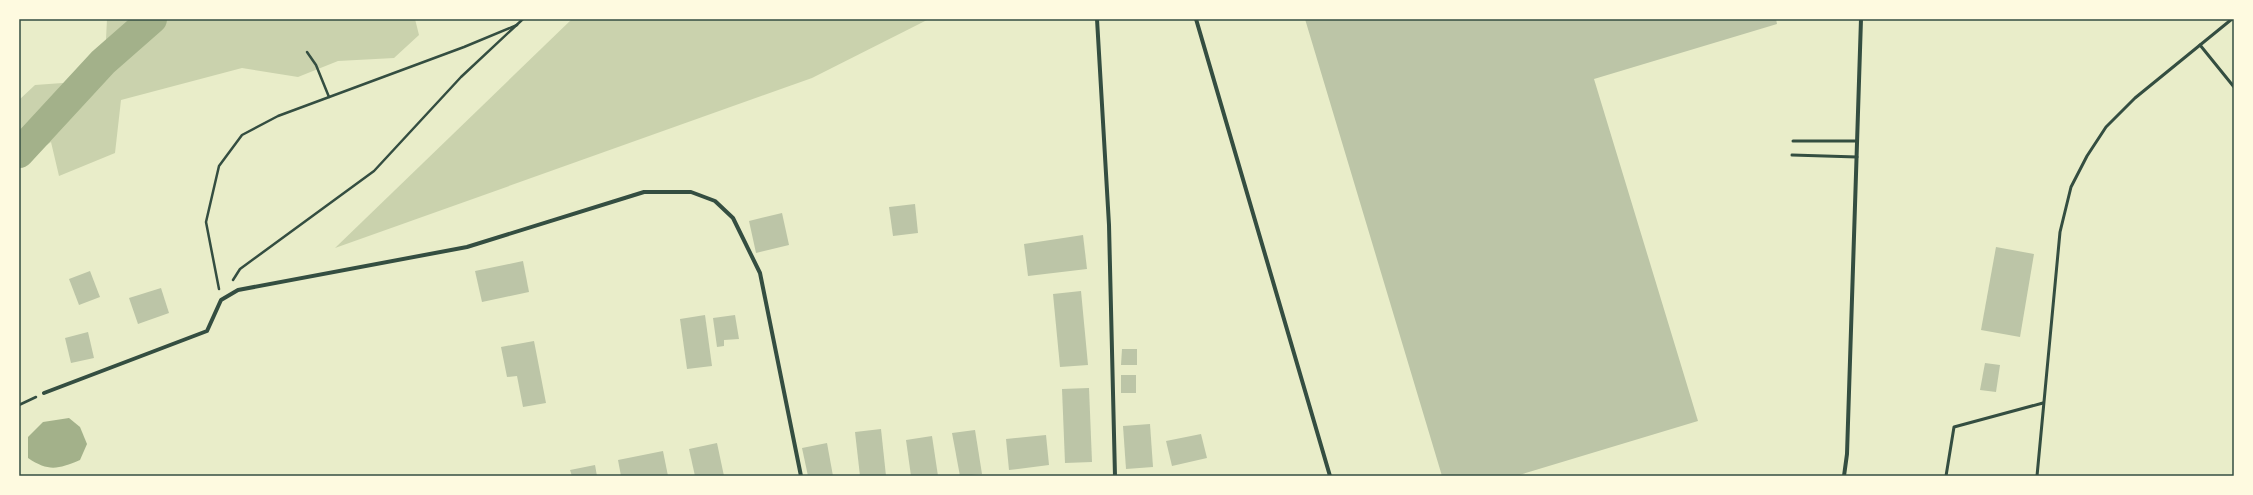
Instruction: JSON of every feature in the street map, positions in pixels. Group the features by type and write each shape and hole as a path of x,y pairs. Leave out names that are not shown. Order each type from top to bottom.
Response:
{"street":[{"path":"1097,19 1109,225 1115,476"},
{"path":"1196,19 1330,476"},
{"path":"1844,476 1847,454 1861,19"},
{"path":"44,393 208,331 222,300 238,290 467,247 644,192 691,192 715,201 733,218 760,273 801,476"}],"lane":[{"path":"2037,476 2060,232 2071,187 2087,156 2106,127 2135,98 2232,19"},
{"path":"2200,45 2234,87"},
{"path":"1793,140 1857,142"},
{"path":"1792,155 1856,157"},
{"path":"1946,476 1954,427 2043,403"}],"path":[{"path":"232,281 240,269 374,171 461,77 523,19"},
{"path":"222,300 206,222 219,166 242,135 278,116 464,47 518,25"},
{"path":"307,52 316,65 329,97"},
{"path":"19,405 44,393"}],"shaded area":[{"path":"107,19 415,19 419,35 394,58 338,61 298,77 242,68 121,100 115,153 59,176 51,142 19,165 19,100 35,85 104,80"},
{"path":"572,19 929,19 812,78 335,248"},
{"path":"69,418 80,427 87,444 80,460 54,468 42,465 28,458 28,437 43,422"}],"building":[{"path":"1305,19 1776,19 1777,24 1594,79 1698,421 1516,476 1442,476"},
{"path":"915,204 918,233 893,236 889,207"},
{"path":"782,213 789,245 756,253 749,221"},
{"path":"1083,235 1087,269 1028,276 1024,244"},
{"path":"1996,247 2034,254 2020,337 1981,330"},
{"path":"523,261 529,292 482,302 475,271"},
{"path":"90,271 100,297 79,305 69,279"},
{"path":"161,288 169,313 138,324 129,298"},
{"path":"1081,291 1088,365 1060,367 1053,294"},
{"path":"705,315 712,366 687,369 680,319"},
{"path":"735,315 739,339 724,340 724,346 717,347 713,318"},
{"path":"88,332 94,358 71,363 65,338"},
{"path":"534,341 546,403 523,407 517,376 507,377 501,347"},
{"path":"1122,349 1137,349 1137,365 1121,365"},
{"path":"1985,363 2000,365 1996,392 1980,390"},
{"path":"1121,375 1136,375 1136,393 1121,393"},
{"path":"1089,388 1092,462 1065,463 1062,389"},
{"path":"1150,424 1153,467 1126,469 1123,426"},
{"path":"881,429 886,476 860,476 855,432"},
{"path":"975,430 982,474 960,476 952,433"},
{"path":"1201,434 1207,458 1172,466 1166,441"},
{"path":"1046,435 1049,465 1009,470 1006,439"},
{"path":"932,436 938,476 911,476 906,440"},
{"path":"717,443 724,476 695,476 689,449"},
{"path":"827,443 833,476 808,476 802,448"},
{"path":"663,451 668,476 621,476 618,460"},
{"path":"595,465 597,476 572,476 570,470"}],"waterway":[{"path":"19,153 103,62 152,19"}]}
